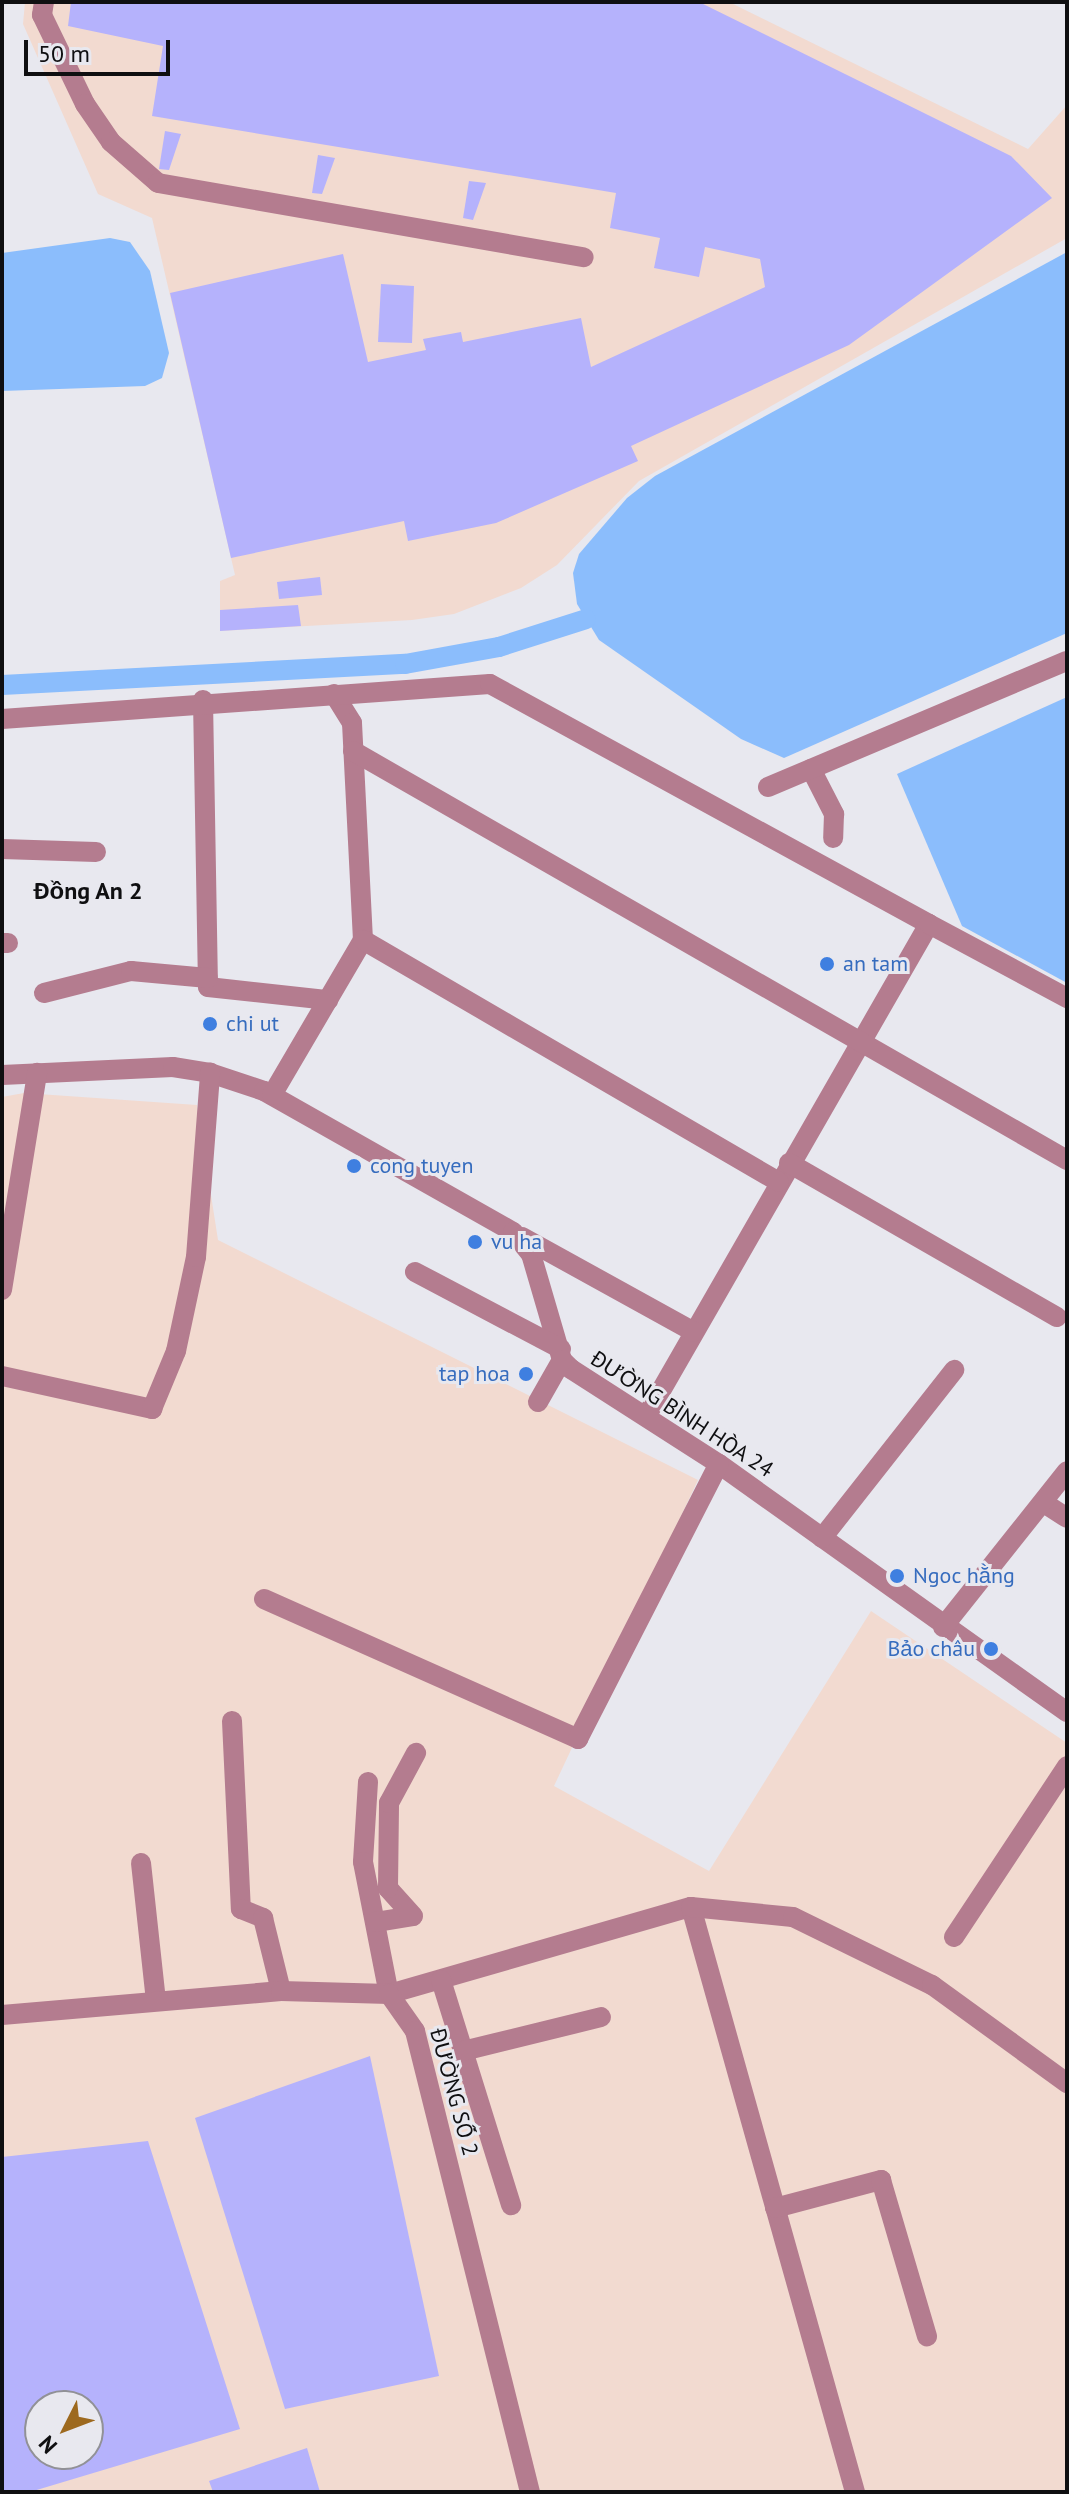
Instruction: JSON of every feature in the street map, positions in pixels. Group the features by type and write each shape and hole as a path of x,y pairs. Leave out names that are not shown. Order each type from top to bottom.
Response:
{"street":[{"path":"44,2 42,15 85,104 111,142 158,183 584,257"},
{"path":"768,787 1067,661"},
{"path":"2,719 203,700 490,684 1067,998"},
{"path":"272,1095 363,940 352,723 334,694"},
{"path":"203,700 208,987 328,1000"},
{"path":"353,751 860,1038 1067,1160"},
{"path":"811,769 834,814 833,838"},
{"path":"2,849 96,852"},
{"path":"647,1415 860,1038 929,924"},
{"path":"363,940 779,1182"},
{"path":"44,993 131,971 208,978"},
{"name":"ĐƯỜNG BÌNH HÒA 24","path":"2,1075 173,1067 210,1073 272,1095 513,1232 531,1254 561,1355 1067,1712"},
{"path":"2,1290 37,1073"},
{"path":"2,1376 152,1409 176,1351 196,1257 210,1073"},
{"path":"789,1163 1057,1317"},
{"path":"513,1232 694,1332"},
{"path":"415,1272 561,1355 538,1402"},
{"path":"822,1538 954,1370"},
{"path":"264,1599 578,1739 719,1464"},
{"path":"943,1627 1067,1471"},
{"path":"1044,1503 1067,1518"},
{"path":"232,1721 241,1909 263,1918 281,1991"},
{"path":"376,1922 413,1916 388,1888 389,1803 416,1753"},
{"path":"954,1937 1067,1766"},
{"path":"368,1782 363,1862 389,1994"},
{"path":"141,1863 156,2000"},
{"path":"2,2015 281,1991 389,1994 691,1907 793,1917 932,1985 1067,2083"},
{"path":"691,1907 855,2492"},
{"path":"441,1980 511,2205"},
{"name":"ĐƯỜNG SỐ 2","path":"389,1994 415,2031 530,2492"},
{"path":"463,2051 601,2017"},
{"path":"775,2208 881,2180 927,2336"}],"shaded area":[{"path":"25,2 729,2 1028,149 1067,105 1067,238 639,481 557,565 521,588 454,614 412,620 220,631 220,581 235,575 152,218 98,194 23,24"},
{"path":"24,1093 197,1105 218,1240 698,1480 554,1786 709,1871 871,1611 1067,1743 1067,2492 2,2492 2,1097"}],"water":[{"path":"110,238 130,242 150,271 169,353 162,378 145,386 2,391 2,253"},
{"path":"1067,252 1067,633 784,758 741,739 599,640 577,604 573,573 579,554 627,498 655,476"},
{"path":"1067,697 1067,983 962,926 897,774"}],"building":[{"path":"71,2 699,2 1011,156 1052,198 849,345 631,446 638,461 496,523 408,541 404,521 231,558 170,293 343,254 368,362 426,350 423,339 461,332 463,342 581,318 591,367 765,287 760,259 705,247 699,277 654,268 660,238 610,228 616,193 152,116 163,46 68,26"},
{"path":"165,131 181,134 169,170 159,169"},
{"path":"318,155 335,158 322,194 312,193"},
{"path":"469,181 486,183 473,220 463,218"},
{"path":"381,284 414,286 412,343 378,342"},
{"path":"320,577 322,595 279,599 277,582"},
{"path":"298,605 301,626 220,631 220,610"},
{"path":"370,2056 439,2376 285,2409 195,2118"},
{"path":"148,2141 240,2429 104,2470 104,2390 24,2390 24,2470 103,2470 30,2492 2,2492 2,2157"},
{"path":"307,2448 320,2492 213,2492 209,2481"}],"waterway":[{"path":"2,685 405,664 499,647 586,619"}],"place":[{"name":"an tam","path":"827,964"},
{"name":"chi ut","path":"210,1024"},
{"name":"cong tuyen","path":"354,1166"},
{"name":"vu ha","path":"475,1242"},
{"name":"tap hoa","path":"526,1374"},
{"name":"Ngoc hằng","path":"897,1576"},
{"name":"Bảo châu","path":"991,1649"}],"district":[{"name":"Đồng An 2","path":"88,891"}]}
